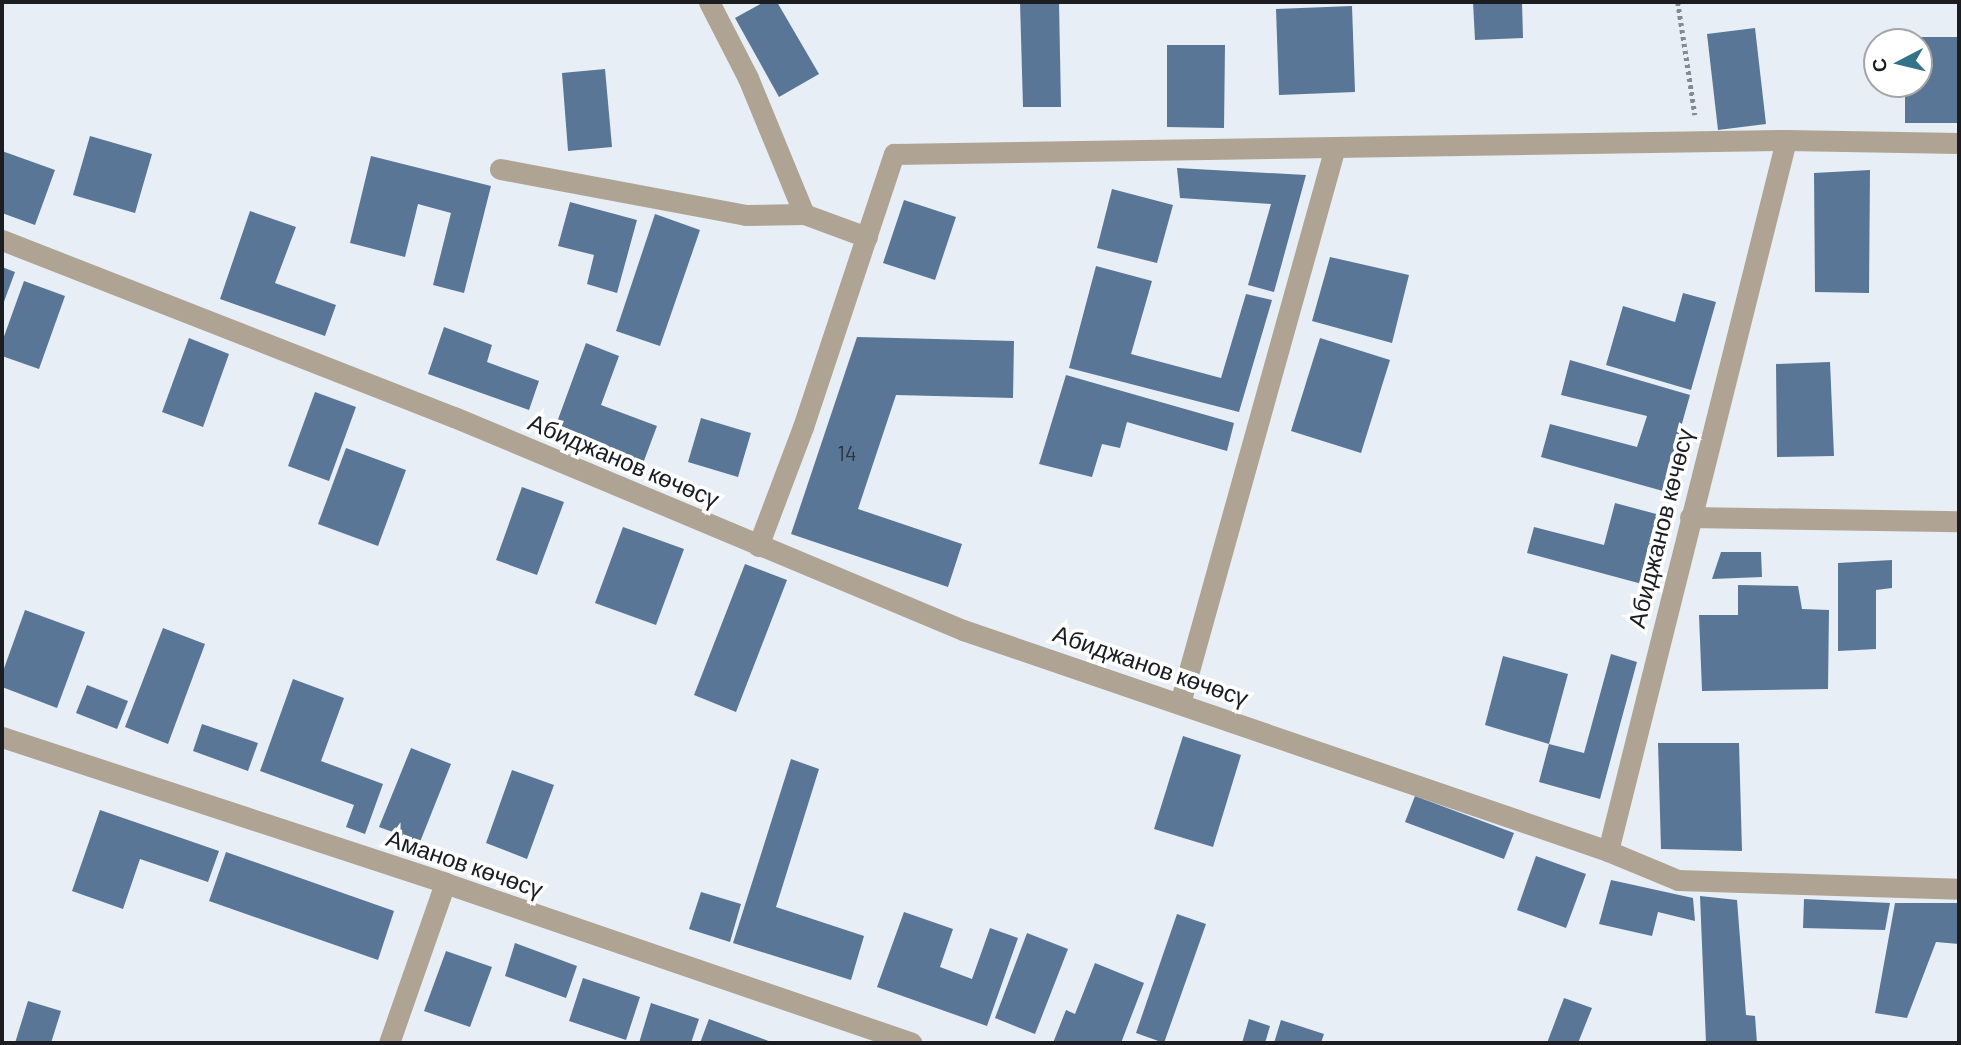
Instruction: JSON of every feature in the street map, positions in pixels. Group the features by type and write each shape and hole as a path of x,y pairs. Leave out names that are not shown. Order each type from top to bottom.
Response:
{"street":[{"path":"709,2 748,78 804,214"},
{"path":"758,546 803,427 894,154 1786,140 1959,143"},
{"name":"Абиджанов көчөсү","path":"2,240 454,417 758,546 963,629 1608,851 1786,140"},
{"path":"1180,703 1335,147"},
{"path":"500,169 745,215 804,214 867,237"},
{"path":"1690,517 1959,521"},
{"name":"Аманов көчөсү","path":"2,737 445,883 911,1043"},
{"path":"1608,851 1678,880 1959,889"},
{"path":"389,1043 445,883"}],"path":[{"path":"1678,2 1699,141"}],"building":[{"path":"764,2 777,2 819,74 779,97 735,18"},
{"path":"1020,2 1059,2 1061,107 1023,107"},
{"path":"1473,2 1522,2 1523,38 1475,40"},
{"path":"1352,6 1355,92 1279,95 1276,9"},
{"path":"1755,28 1766,124 1718,130 1707,34"},
{"path":"1933,37 1959,37 1959,123 1905,123 1905,98 1933,98"},
{"path":"1167,45 1225,45 1224,128 1167,127"},
{"path":"605,69 612,147 568,151 562,73"},
{"path":"90,136 152,154 135,213 73,195"},
{"path":"2,151 55,170 35,225 2,213"},
{"path":"371,156 491,186 464,293 433,285 451,213 418,204 405,257 350,243"},
{"path":"1177,168 1306,175 1274,292 1248,285 1271,204 1180,198"},
{"path":"1870,170 1869,293 1815,292 1814,173"},
{"path":"1112,189 1173,205 1157,263 1097,248"},
{"path":"904,200 956,217 935,280 883,263"},
{"path":"570,202 637,220 617,293 587,284 594,255 558,246"},
{"path":"250,211 296,227 275,283 336,305 325,336 220,299"},
{"path":"655,214 700,230 660,346 616,331"},
{"path":"1330,257 1409,275 1392,343 1312,321"},
{"path":"1096,266 1152,281 1131,354 1221,378 1246,294 1272,300 1239,412 1069,368"},
{"path":"2,267 15,272 2,307"},
{"path":"24,281 65,296 39,369 2,356 2,342"},
{"path":"1683,293 1716,302 1691,390 1606,365 1623,306 1675,322"},
{"path":"444,327 492,345 487,362 539,381 529,410 428,374"},
{"path":"857,337 1014,341 1013,398 896,395 858,509 962,544 948,587 791,534"},
{"path":"189,338 229,354 203,427 162,412"},
{"path":"1320,338 1390,360 1361,453 1291,431"},
{"path":"586,343 619,356 601,405 657,426 642,466 553,433"},
{"path":"1570,360 1690,395 1663,491 1541,457 1550,424 1637,447 1647,416 1561,395"},
{"path":"1830,362 1834,456 1777,457 1776,364"},
{"path":"1066,375 1234,423 1227,451 1127,422 1120,448 1102,444 1092,477 1039,464"},
{"path":"315,392 356,407 329,481 288,466"},
{"path":"701,418 751,433 738,477 688,462"},
{"path":"346,448 406,470 378,546 318,524"},
{"path":"522,487 564,502 537,575 496,560"},
{"path":"1615,503 1660,515 1642,584 1527,553 1534,527 1604,545"},
{"path":"623,527 684,549 656,625 595,603"},
{"path":"1721,552 1761,552 1762,577 1712,579"},
{"path":"1892,560 1892,588 1876,590 1876,649 1838,651 1838,563"},
{"path":"745,564 787,580 736,712 694,695"},
{"path":"1738,585 1798,586 1802,609 1829,610 1828,689 1702,691 1699,615 1738,615"},
{"path":"25,610 85,632 57,708 2,687 2,674"},
{"path":"163,628 205,644 168,744 125,727"},
{"path":"1611,654 1637,662 1600,799 1539,782 1549,744 1584,753"},
{"path":"1503,656 1568,674 1549,744 1485,725"},
{"path":"293,679 344,698 321,761 383,784 365,834 346,827 354,805 260,771"},
{"path":"87,685 128,701 117,729 76,713"},
{"path":"202,724 258,743 248,771 193,751"},
{"path":"1183,736 1241,755 1213,847 1154,829"},
{"path":"1658,743 1739,743 1742,851 1661,849"},
{"path":"411,748 451,764 420,842 379,827"},
{"path":"791,759 819,769 776,907 864,936 851,980 733,943"},
{"path":"512,770 554,785 527,859 486,843"},
{"path":"1415,796 1514,833 1504,859 1405,822"},
{"path":"100,810 219,851 208,882 140,859 123,909 72,891"},
{"path":"226,852 394,911 378,960 209,901"},
{"path":"1536,856 1586,874 1566,928 1517,910"},
{"path":"1611,880 1693,898 1695,921 1658,912 1652,936 1599,924"},
{"path":"701,892 741,904 730,942 689,929"},
{"path":"1700,896 1737,900 1746,1015 1755,1016 1757,1043 1706,1043"},
{"path":"1804,899 1890,903 1885,930 1803,928"},
{"path":"1895,903 1959,903 1959,944 1936,942 1907,1018 1875,1013"},
{"path":"904,912 953,929 940,967 972,979 990,928 1018,938 987,1026 877,987"},
{"path":"1177,914 1206,924 1164,1043 1136,1033"},
{"path":"1027,933 1068,949 1035,1034 995,1018"},
{"path":"515,943 577,966 566,998 505,976"},
{"path":"446,951 492,967 470,1027 424,1011"},
{"path":"1095,963 1144,983 1121,1043 1053,1043 1066,1010 1075,1014"},
{"path":"583,978 640,997 626,1040 569,1021"},
{"path":"1564,998 1592,1008 1578,1043 1547,1043"},
{"path":"28,1001 61,1011 51,1043 15,1043"},
{"path":"651,1003 699,1019 691,1043 639,1043"},
{"path":"709,1019 774,1043 700,1043"},
{"path":"1249,1019 1270,1026 1265,1043 1242,1043"},
{"path":"1281,1020 1324,1034 1321,1043 1274,1043"}]}
